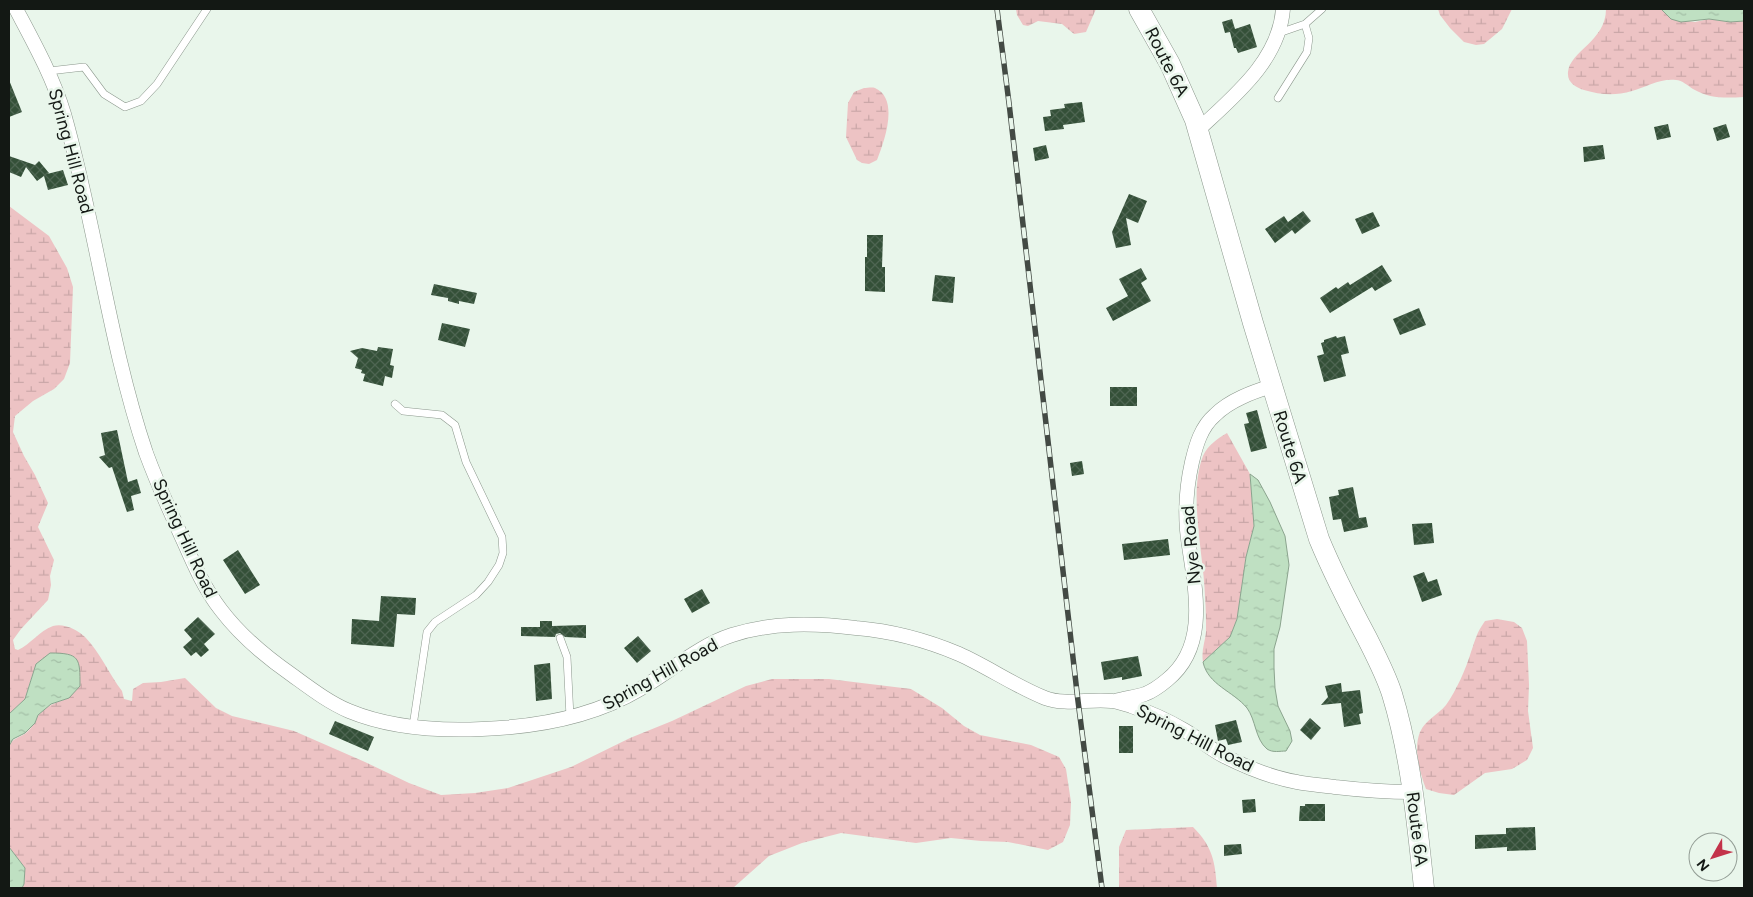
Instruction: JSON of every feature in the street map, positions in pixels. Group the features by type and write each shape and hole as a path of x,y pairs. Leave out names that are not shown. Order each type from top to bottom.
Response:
{"main road":[{"name":"Route 6A","path":"1140,9 1170,64 1198,130 1272,386 1319,539 1392,692 1402,734 1412,792 1424,888"}],"street":[{"name":"Spring Hill Road","path":"16,9 49,71 63,111 78,168 131,402 146,454 170,513 206,589 238,631 284,670 346,710 395,724 413,726 481,730 530,725 570,717 596,709 642,688 711,644 732,635 791,624 854,627 926,641 963,656 995,674 1058,702 1114,701 1158,716 1184,730 1221,755 1256,770 1294,782 1382,792 1412,792"},
{"path":"1198,130 1252,76 1266,58 1279,33 1283,9"},
{"name":"Nye Road","path":"1114,701 1145,694 1160,685 1175,674 1193,645 1196,616 1187,528 1186,490 1195,448 1204,427 1215,414 1251,393 1272,386"}],"lane":[{"path":"49,71 84,67 104,94 125,107 141,101 157,84 206,9"},
{"path":"1279,33 1305,24 1322,9"},
{"path":"1278,98 1307,52 1309,38 1305,24"},
{"path":"395,404 403,411 442,415 455,425 466,462 502,537 504,553 488,582 476,595 435,622 427,632 413,726"},
{"path":"560,638 567,657 570,717"}],"green space":[{"path":"1016,9 1096,9 1086,32 1074,34 1062,24 1038,21 1028,26 1023,25"},
{"path":"1438,9 1512,9 1502,29 1484,44 1476,45 1464,42 1450,28 1440,15"},
{"path":"1606,9 1661,9 1671,19 1695,22 1709,19 1730,22 1744,21 1744,97 1724,98 1712,96 1699,92 1678,80 1659,82 1626,93 1614,94 1590,92 1575,86 1568,76 1570,65 1595,37 1604,20"},
{"path":"864,88 875,88 883,94 887,101 888,111 886,132 880,152 877,160 869,164 857,160 846,137 848,103 854,92"},
{"path":"9,206 49,236 67,268 73,287 70,363 64,379 54,389 33,401 15,416 13,432 48,503 38,527 54,560 50,576 51,585 48,600 13,640 15,649 18,650 23,647 43,631 53,626 70,627 82,634 95,649 122,691 124,699 132,701 133,689 143,683 185,678 216,708 232,716 294,731 409,783 441,795 475,793 508,788 571,767 630,738 672,721 746,686 772,679 829,679 911,689 980,735 1031,745 1059,757 1066,769 1071,802 1070,825 1063,842 1048,850 1008,842 951,838 916,843 841,833 802,843 769,856 733,888 22,888 25,868 9,847 9,746 29,730 44,709 69,698 32,676 25,699 9,714"},
{"path":"1227,433 1250,474 1254,526 1246,557 1237,619 1230,637 1203,662 1206,610 1198,525 1197,488 1199,471 1205,452 1213,443"},
{"path":"1497,619 1514,622 1522,628 1527,641 1528,711 1533,748 1527,760 1512,769 1485,773 1454,795 1426,789 1417,753 1420,732 1425,724 1446,705 1464,673 1478,633 1485,621"},
{"path":"1193,827 1205,841 1212,855 1217,888 1119,888 1119,847 1126,830"}],"water":[{"path":"1661,9 1744,9 1744,21 1730,22 1709,19 1681,22 1671,19"},
{"path":"1250,474 1258,480 1285,536 1289,565 1280,627 1274,649 1275,688 1278,706 1290,731 1292,741 1286,751 1272,751 1263,745 1247,708 1215,682 1206,670 1203,662 1230,637 1237,619 1246,557 1254,526"},
{"path":"50,653 67,654 76,659 80,669 80,686 69,698 51,704 38,715 35,723 25,733 13,739 9,746 9,714 25,699 36,664"},
{"path":"9,847 25,868 22,888 9,888"}],"building":[{"path":"1232,19 1235,29 1250,24 1257,47 1238,53 1236,48 1234,48 1230,32 1225,33 1222,22"},
{"path":"9,80 22,112 9,117"},
{"path":"1082,102 1085,122 1063,125 1064,129 1045,131 1043,117 1051,116 1050,110 1065,108 1064,104"},
{"path":"1668,124 1671,137 1657,140 1654,127"},
{"path":"1726,124 1730,137 1717,141 1713,128"},
{"path":"1046,145 1049,158 1035,161 1033,148"},
{"path":"1603,145 1605,159 1584,162 1583,147"},
{"path":"9,156 35,165 39,161 49,173 47,174 63,170 68,185 48,190 44,176 37,181 26,167 21,177 9,172"},
{"path":"1129,194 1147,201 1138,223 1126,218 1131,245 1116,248 1112,232"},
{"path":"1303,211 1311,221 1295,234 1292,230 1275,243 1265,229 1284,216 1288,222"},
{"path":"1373,212 1380,226 1362,234 1355,219"},
{"path":"867,235 883,235 882,267 885,267 885,292 865,291"},
{"path":"1382,265 1392,281 1375,291 1372,287 1330,313 1320,298 1336,287 1338,289 1348,282 1350,285"},
{"path":"1141,268 1147,279 1141,283 1151,301 1113,321 1106,308 1128,296 1119,279"},
{"path":"935,275 955,277 953,303 932,301"},
{"path":"434,284 477,293 474,304 459,301 459,304 448,301 448,298 431,295"},
{"path":"1419,308 1426,325 1400,335 1393,319"},
{"path":"442,323 470,329 465,347 438,340"},
{"path":"1336,336 1337,338 1345,336 1349,353 1341,355 1346,376 1324,382 1317,356 1324,354 1321,343"},
{"path":"378,347 393,349 390,365 394,366 392,378 385,376 383,386 363,381 365,374 361,373 362,370 355,368 358,358 350,351 362,348 377,351"},
{"path":"1110,387 1137,387 1137,406 1110,406"},
{"path":"1257,410 1267,448 1251,452 1244,424 1249,423 1246,413"},
{"path":"117,430 128,482 137,479 141,493 131,496 134,510 127,512 112,467 109,468 99,457 105,455 101,433"},
{"path":"1082,461 1084,474 1072,476 1070,463"},
{"path":"1353,487 1359,518 1366,517 1368,527 1344,532 1341,519 1333,520 1329,497 1339,495 1338,490"},
{"path":"1432,523 1434,543 1414,545 1412,524"},
{"path":"1168,539 1170,555 1124,560 1122,544"},
{"path":"238,550 260,585 245,594 223,560"},
{"path":"1424,572 1428,582 1437,579 1442,595 1422,602 1413,576"},
{"path":"702,589 710,603 692,613 684,599"},
{"path":"381,596 416,598 415,615 397,614 394,647 351,644 352,619 379,621"},
{"path":"198,617 215,634 204,644 209,650 201,657 196,652 191,656 183,647 192,639 184,630"},
{"path":"540,621 552,621 552,626 586,625 586,638 565,637 560,633 556,634 555,637 521,636 521,627 540,627"},
{"path":"638,636 651,651 637,663 624,648"},
{"path":"1138,656 1142,676 1122,680 1122,677 1104,680 1101,662"},
{"path":"550,663 552,699 536,701 534,665"},
{"path":"1341,683 1342,692 1360,690 1363,713 1359,714 1361,724 1344,727 1341,703 1321,705 1328,697 1325,686"},
{"path":"1310,718 1321,728 1311,740 1300,730"},
{"path":"1236,720 1242,742 1228,745 1226,739 1218,741 1215,725"},
{"path":"335,721 374,737 368,751 329,734"},
{"path":"1119,726 1133,726 1133,753 1119,753"},
{"path":"1255,799 1256,812 1243,813 1242,800"},
{"path":"1305,804 1325,804 1325,821 1299,821 1300,806 1305,806"},
{"path":"1535,827 1536,850 1507,851 1507,847 1475,849 1475,835 1506,834 1506,828"},
{"path":"1241,844 1242,854 1224,856 1224,845"}],"railway":[{"path":"997,9 1078,701 1102,888"}]}
